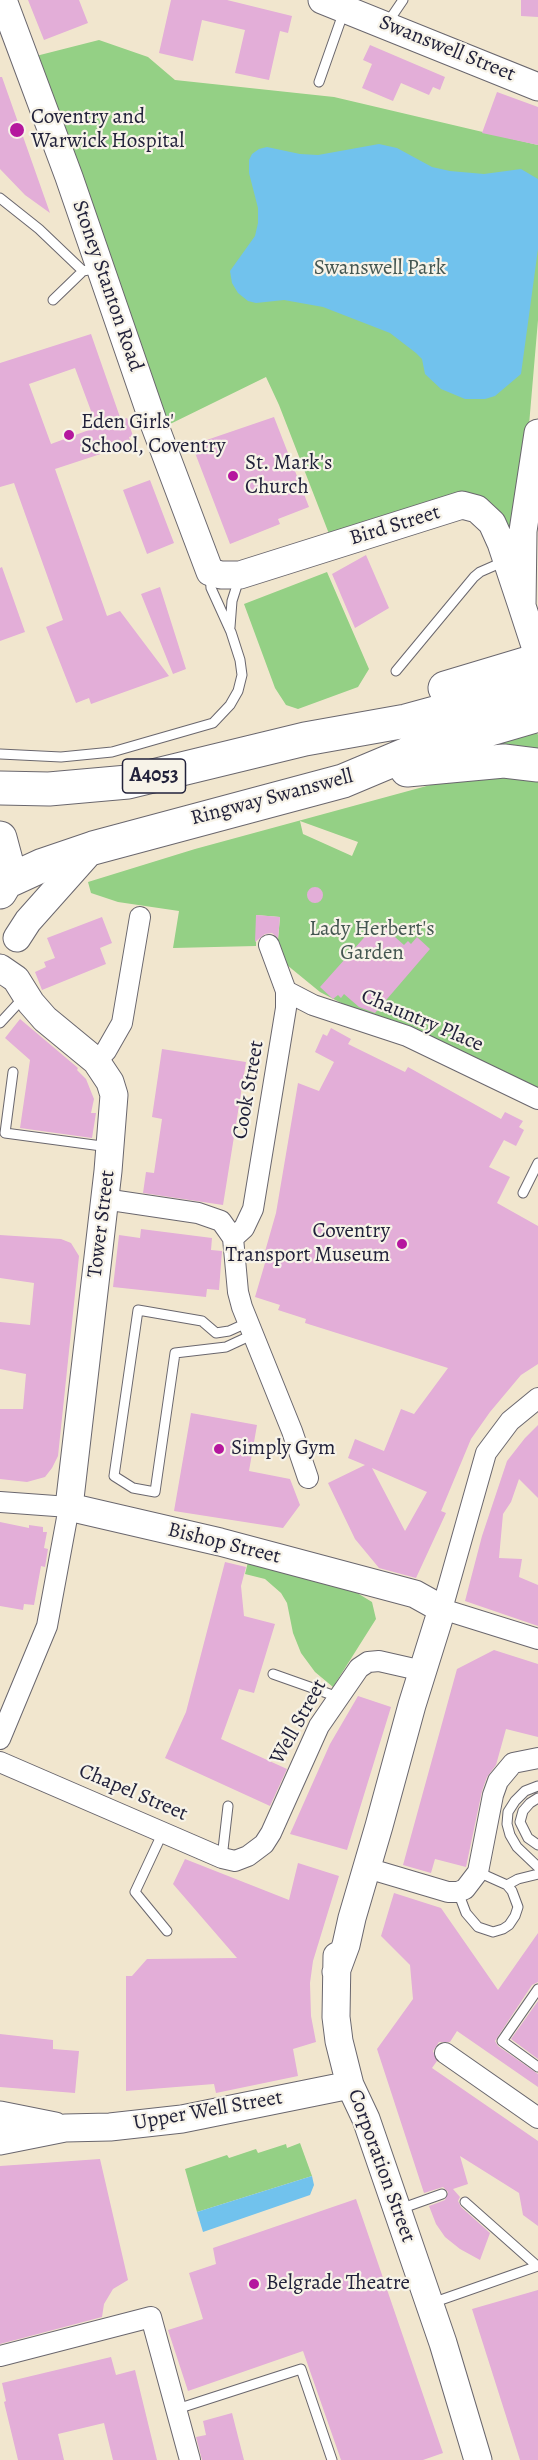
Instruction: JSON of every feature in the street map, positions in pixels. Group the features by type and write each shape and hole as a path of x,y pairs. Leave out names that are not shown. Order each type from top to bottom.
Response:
{"highway":[{"path":"409,736 535,661 538,657"},
{"name":"Ringway Swanswell","path":"4,887 43,865 93,848 343,781 409,736 538,685"},
{"name":"Ringway Swanswell","path":"0,788 49,789 128,782 305,739 409,736 538,715"},
{"path":"409,736 504,761 538,765"},
{"path":"0,838 8,868 4,887"}],"street":[{"name":"Stoney Stanton Road","path":"2,1 69,177 91,269 210,572"},
{"name":"Swanswell Street","path":"334,4 538,87"},
{"path":"532,606 538,433"},
{"name":"Bird Street","path":"210,572 221,575 240,575 462,506 477,509 492,523 507,560 532,606 538,657"},
{"path":"16,939 35,912 93,848"},
{"path":"4,887 15,918 14,980"},
{"path":"96,1061 106,1051 122,1023 140,917"},
{"name":"Cook Street","path":"232,1238 244,1228 253,1209 284,1023 286,991 269,945"},
{"name":"Tower Street","path":"14,980 45,1019 96,1061 110,1082 114,1095 111,1148 69,1507"},
{"name":"Chauntry Place","path":"286,991 313,1005 407,1036 538,1099"},
{"path":"105,1199 198,1213 221,1221 232,1238 238,1292 308,1478"},
{"path":"538,1398 510,1421 486,1453 442,1609 538,1639"},
{"name":"Bishop Street","path":"1,1505 69,1507 220,1542 415,1594 442,1609"},
{"path":"2,1730 47,1626 69,1507"},
{"name":"Corporation Street","path":"336,1972 442,1609"},
{"name":"Well Street","path":"248,1856 264,1844 272,1833 319,1726 359,1668 368,1662 379,1661 423,1671"},
{"path":"367,1868 448,1892 458,1892 470,1885 478,1872 493,1795 498,1781 513,1763 538,1758"},
{"name":"Chapel Street","path":"0,1762 222,1858 235,1861 248,1856"},
{"name":"Corporation Street","path":"386,1795 371,1824 347,1898 337,1944 335,1992 337,2029 350,2085 366,2119 430,2303 478,2460"},
{"path":"445,2053 538,2118"},
{"name":"Upper Well Street","path":"0,2141 65,2128 110,2127 182,2119 350,2085"},
{"name":"Upper Well Street","path":"0,2115 65,2128"},
{"path":"0,2356 151,2317 190,2460"}],"lane":[{"path":"386,24 403,0"},
{"path":"319,82 334,4"},
{"path":"0,198 91,269 53,300"},
{"path":"396,671 474,577 507,560"},
{"path":"0,754 61,757 112,752 213,723 230,705 238,691 242,675 231,632 211,588 210,572"},
{"path":"231,632 232,601 240,575"},
{"path":"0,1023 14,980"},
{"path":"14,1072 5,1133 111,1148"},
{"path":"523,1193 538,1162"},
{"path":"138,1310 202,1320 216,1333 251,1328 226,1347 175,1353 155,1492 133,1488 114,1476 138,1310"},
{"path":"273,1674 338,1697"},
{"path":"538,1787 526,1793 516,1802 510,1823 512,1834 520,1845 538,1857"},
{"path":"538,1787 525,1791 515,1801 508,1812 507,1824 510,1835 518,1847 538,1867"},
{"path":"538,1800 525,1812 524,1821 530,1834 538,1840"},
{"path":"538,1800 530,1803 523,1811 520,1822 528,1838 538,1845"},
{"path":"222,1858 228,1806"},
{"path":"163,1832 135,1892 167,1931"},
{"path":"458,1892 466,1913 478,1928 493,1932 502,1929 515,1916 518,1906 516,1898 507,1885 478,1872"},
{"path":"507,1885 518,1879 538,1874"},
{"path":"538,1989 502,2041 538,2067"},
{"path":"397,2210 442,2194"},
{"path":"430,2303 537,2265 465,2202"},
{"path":"177,2409 301,2368 332,2460"}],"green space":[{"name":"Swanswell Park","path":"99,40 148,57 175,80 334,97 538,145 538,320 518,531 501,528 490,513 331,539 266,377 162,428 36,56"},
{"path":"327,572 369,669 358,687 298,709 286,705 275,688 244,604"},
{"name":"Lady Herbert's Garden","path":"524,703 538,735 538,1091 370,1018 320,992 287,965 278,940 280,917 256,915 256,946 173,948 179,911 118,902 91,893 88,882 195,849 434,784 485,746","holes":["300,821 358,842 352,856 303,834"]},
{"path":"248,1562 349,1588 372,1602 376,1619 333,1687 315,1672 301,1653 293,1633 287,1603 281,1593 265,1579 245,1574"},
{"path":"300,2143 312,2176 197,2212 185,2169 227,2155 229,2158 256,2149 258,2153 286,2144 287,2148"}],"water":[{"path":"379,144 397,148 432,167 450,171 484,174 521,169 538,179 538,249 521,374 495,396 485,399 465,399 441,389 425,374 422,359 390,333 323,307 284,300 256,303 248,301 238,293 232,283 230,271 255,236 258,223 258,208 249,173 249,160 252,154 267,147 300,154 318,155"},
{"path":"312,2176 314,2185 310,2195 203,2232 197,2212"}],"building":[{"path":"28,0 79,0 88,23 44,40"},
{"path":"171,0 227,0 292,16 288,33 280,31 269,80 235,73 245,30 202,20 193,61 159,53"},
{"path":"521,0 538,0 538,17 521,16"},
{"path":"370,45 445,77 440,90 433,87 429,95 401,83 393,101 362,88 372,64 363,60"},
{"path":"0,77 2,77 50,213 25,195 0,169"},
{"path":"497,92 538,107 538,145 482,133"},
{"path":"91,334 121,420 127,418 133,436 129,437 131,444 55,469 107,616 120,611 169,676 91,704 89,698 76,703 46,627 63,620 14,483 0,487 0,363","holes":["75,368 97,427 51,444 29,384"]},
{"name":"St. Mark's Church","path":"274,417 309,507 278,519 280,524 230,544 192,445"},
{"path":"150,480 174,543 147,554 123,490"},
{"path":"366,555 389,608 355,628 332,574"},
{"path":"2,567 25,632 0,641 0,568"},
{"path":"160,587 186,669 173,674 141,594"},
{"path":"312,887 318,887 323,895 321,901 312,903 307,898 307,892"},
{"path":"256,915 280,917 278,938 272,933 265,934 255,942"},
{"path":"102,917 112,943 100,948 106,964 42,990 35,972 46,967 44,962 55,958 47,938"},
{"path":"378,922 404,945 408,941 411,944 417,937 430,949 375,1013 359,1007 344,994 341,998 338,995 333,999 320,987"},
{"path":"20,1019 78,1068 77,1070 86,1079 94,1099 91,1113 96,1113 92,1138 20,1128 30,1060 5,1038"},
{"name":"Coventry Transport Museum","path":"331,1028 351,1039 348,1044 405,1072 408,1067 501,1119 505,1112 523,1121 519,1127 524,1130 516,1146 504,1140 489,1167 510,1177 497,1203 538,1226 538,1364 521,1375 471,1439 441,1511 446,1513 416,1578 379,1568 355,1539 328,1483 365,1465 348,1458 355,1439 384,1451 401,1409 414,1414 448,1368 305,1323 306,1319 278,1310 280,1305 255,1297 276,1213 298,1083 319,1091 334,1062 315,1052 323,1034 327,1036","holes":["372,1468 427,1492 405,1531"]},
{"path":"162,1049 246,1062 223,1205 143,1193 146,1172 154,1173 162,1119 152,1117"},
{"path":"141,1229 212,1238 211,1250 222,1251 219,1290 207,1289 206,1297 113,1287 119,1235 140,1238"},
{"path":"0,1235 61,1239 71,1243 79,1256 58,1456 45,1477 27,1482 0,1479 0,1409 23,1409 26,1374 0,1369 0,1322 30,1325 34,1283 0,1278"},
{"name":"Simply Gym","path":"191,1413 257,1425 249,1471 290,1479 300,1505 283,1528 174,1511"},
{"path":"538,1425 538,1498 519,1479 511,1502 503,1514 499,1558 522,1559 519,1577 538,1585 538,1626 465,1601 482,1536 507,1461"},
{"path":"0,1522 29,1528 29,1525 43,1527 43,1532 47,1532 44,1548 48,1549 45,1567 41,1566 34,1605 24,1604 23,1610 0,1606"},
{"path":"225,1562 246,1567 241,1586 244,1616 275,1624 254,1693 239,1689 221,1739 287,1769 270,1806 165,1758 186,1712"},
{"path":"494,1650 538,1664 538,1737 506,1729 496,1765 487,1777 482,1791 466,1867 435,1859 431,1873 403,1865 457,1669"},
{"path":"358,1696 391,1707 347,1850 290,1834 330,1744"},
{"path":"185,1859 289,1900 298,1863 339,1876 313,1961 310,1983 311,2016 316,2042 293,2049 298,2076 216,2093 214,2084 126,2091 126,1976 132,1976 147,1959 237,1958 173,1884"},
{"path":"394,1893 441,1908 498,1990 538,1933 538,1982 532,1985 495,2041 498,2046 538,2074 538,2087 457,2031 450,2042 439,2042 433,2051 437,2061 432,2068 538,2141 538,2226 523,2215 519,2193 460,2156 468,2184 453,2189 460,2197 458,2201 461,2207 490,2233 480,2260 445,2237 436,2224 429,2206 445,2200 448,2192 443,2187 424,2193 377,2049 413,1999 410,1965 381,1936"},
{"path":"538,2001 538,2059 511,2039"},
{"path":"0,2034 53,2040 53,2049 79,2051 75,2093 0,2087"},
{"path":"100,2159 128,2280 113,2289 104,2304 102,2317 0,2344 0,2166"},
{"path":"356,2199 443,2453 423,2460 341,2460 303,2351 188,2391 168,2330 203,2319 189,2273 216,2264 213,2248"},
{"path":"538,2290 538,2460 520,2460 472,2309"},
{"path":"111,2357 116,2375 135,2370 157,2460 113,2460 104,2423 58,2434 64,2460 18,2460 4,2402 6,2401 2,2383"},
{"path":"232,2413 244,2460 202,2460 196,2437 206,2435 203,2421"}],"place":[{"name":"Coventry and Warwick Hospital","path":"17,130"},
{"name":"Eden Girls' School, Coventry","path":"69,435"},
{"name":"St. Mark's Church","path":"233,476"},
{"name":"Coventry Transport Museum","path":"402,1244"},
{"name":"Simply Gym","path":"219,1449"},
{"name":"Belgrade Theatre","path":"254,2284"}]}
